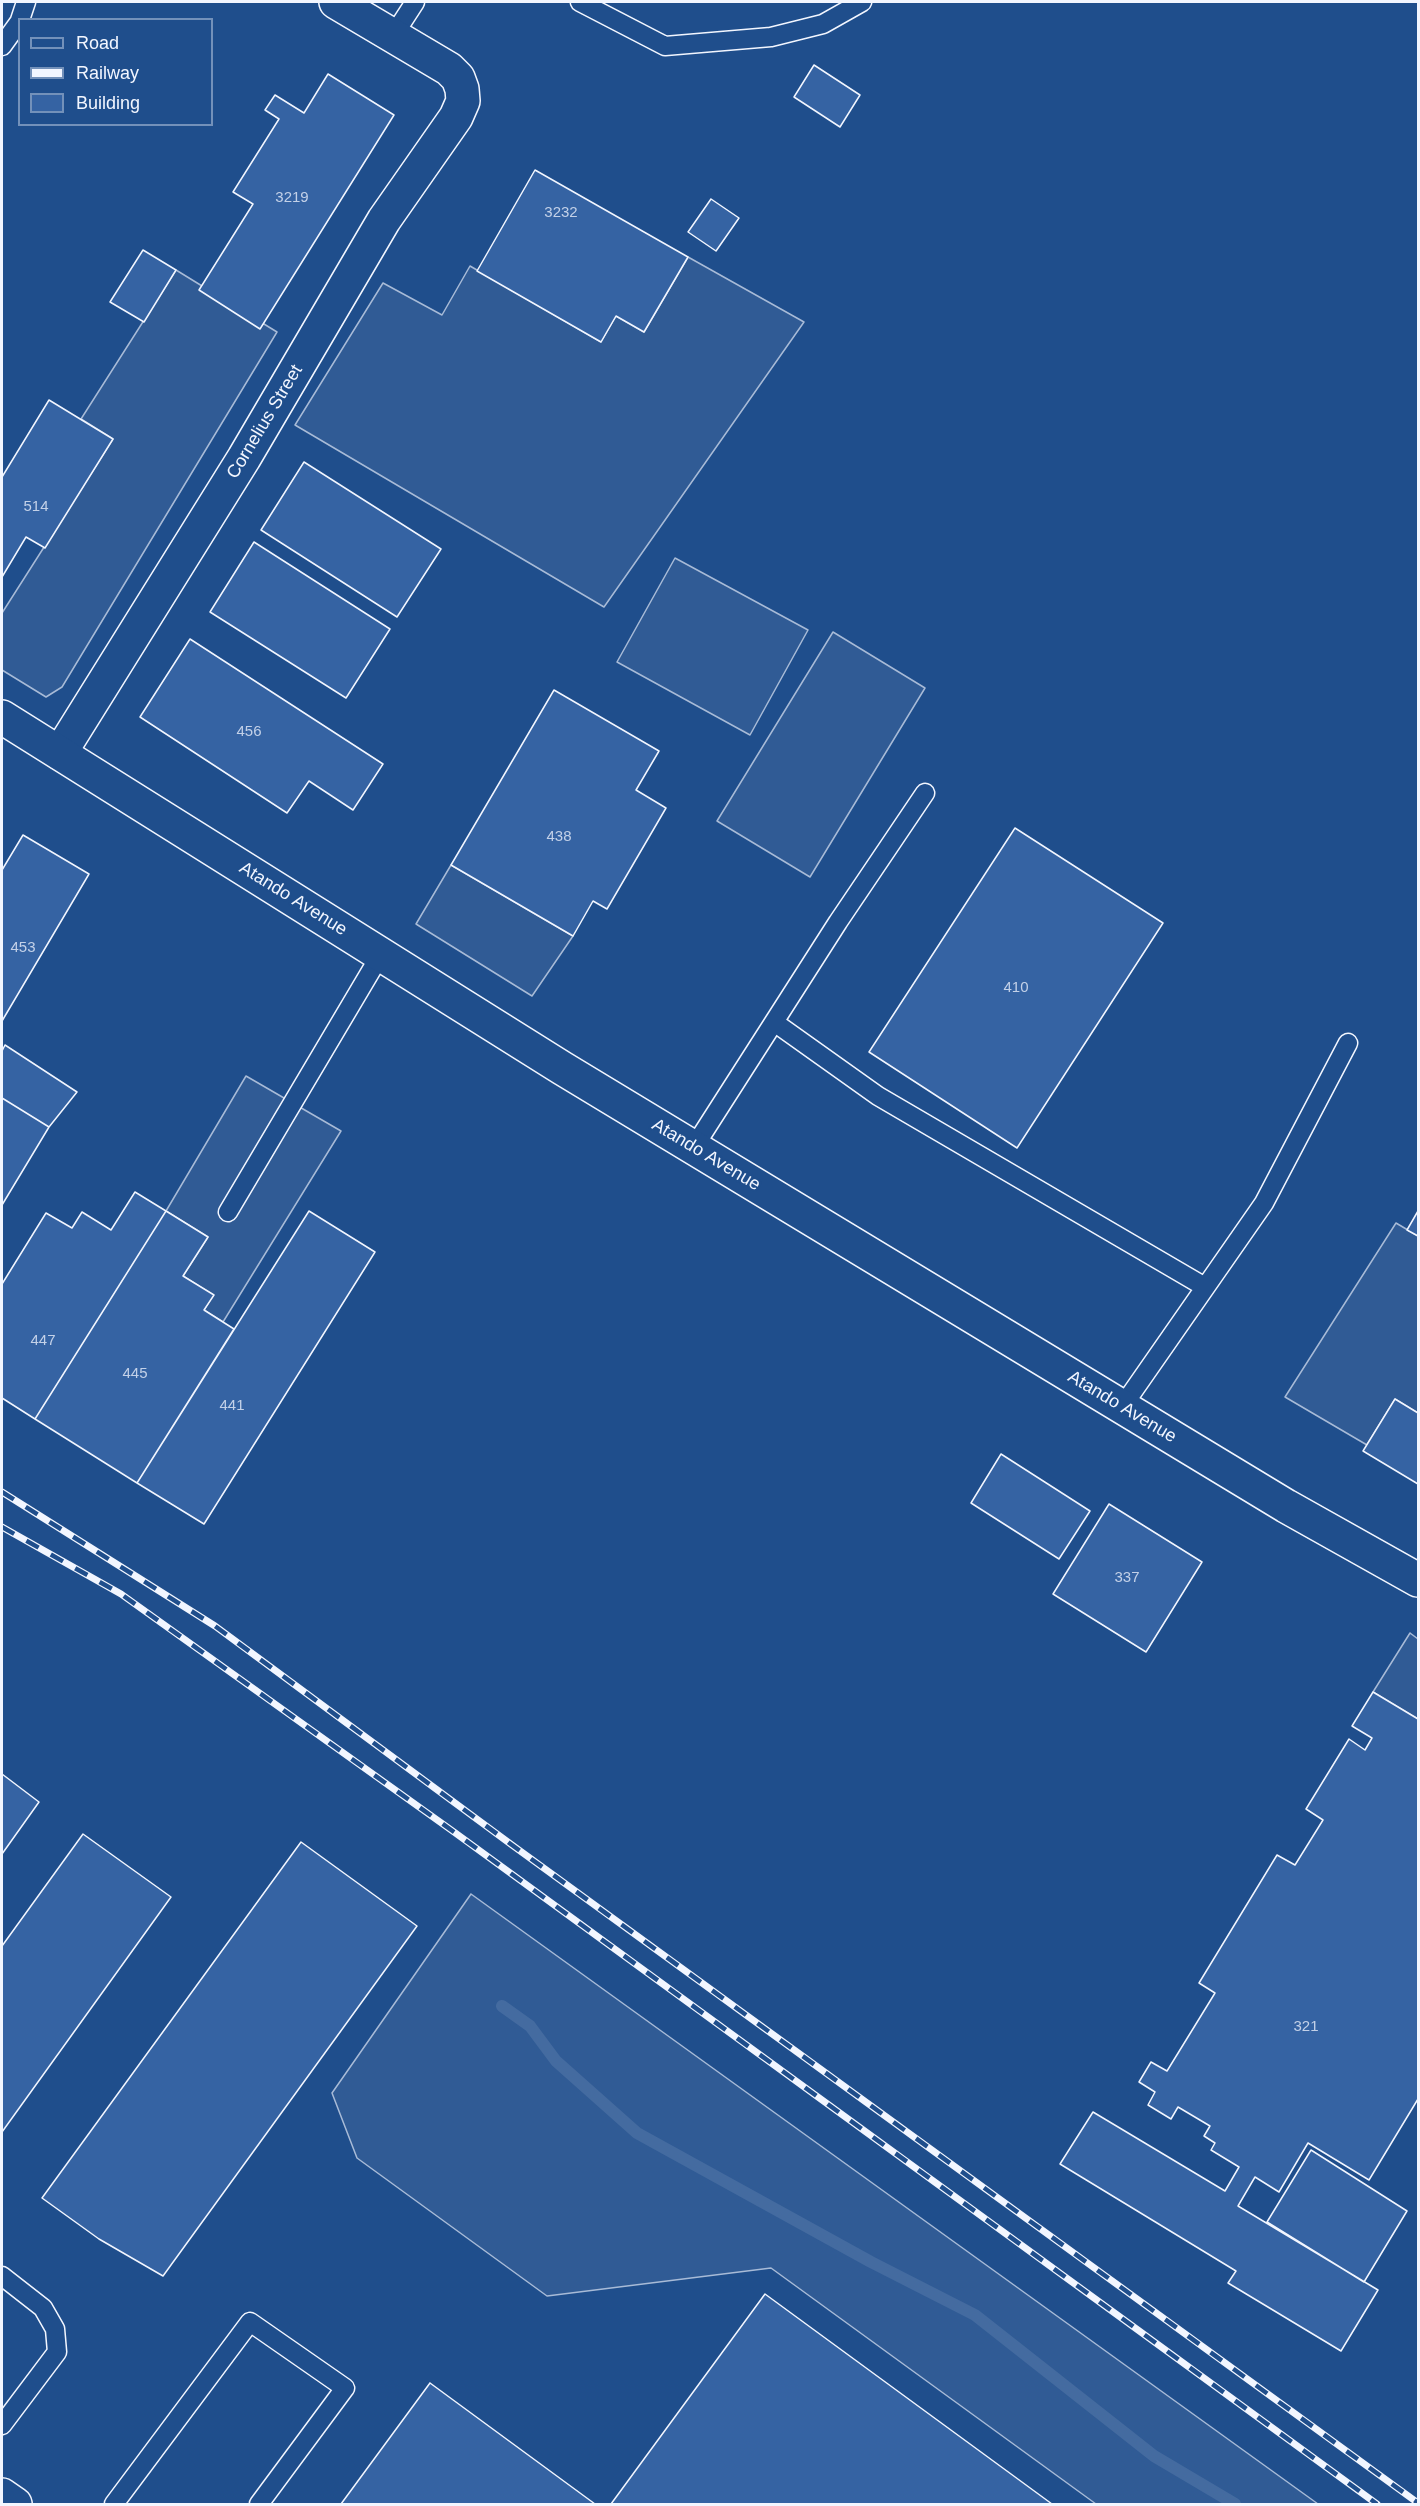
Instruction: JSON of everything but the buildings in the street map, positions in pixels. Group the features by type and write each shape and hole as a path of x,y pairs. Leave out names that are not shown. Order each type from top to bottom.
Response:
{"main road":[{"path":"336,2 393,36"},
{"name":"Cornelius Street","path":"60,753 244,458 384,220 456,117 463,101 458,78 449,69 393,36"},
{"name":"Atando Avenue","path":"2,717 694,1147 1286,1506 1419,1580"},
{"path":"2,2495 15,2505"}],"lane":[{"path":"21,18 26,2"},
{"path":"393,36 415,2"},
{"path":"580,2 665,46 771,37 823,24 862,2"},
{"path":"2,46 18,23"},
{"path":"694,1147 864,882 925,793"},
{"path":"228,1212 381,954"},
{"path":"774,1022 878,1096 1205,1287"},
{"path":"1122,1407 1264,1203 1348,1043"},
{"path":"2,2276 43,2308 56,2330 57,2352 2,2425"},
{"path":"114,2505 250,2322 345,2388 259,2505"}],"shaded area":[{"path":"688,257 804,322 604,607 295,425 383,283 442,315 470,266 601,342 616,316 644,332"},
{"path":"176,270 277,332 62,687 46,697 2,670 2,613 113,439 81,419"},
{"path":"675,558 808,630 750,735 617,662"},
{"path":"833,632 925,688 810,877 717,821"},
{"path":"451,865 573,936 532,996 416,924"},
{"path":"246,1076 341,1131 223,1322 204,1310 213,1295 183,1276 208,1237 166,1211"},
{"path":"1396,1223 1418,1236 1418,1413 1395,1399 1367,1445 1285,1397"},
{"path":"1410,1633 1418,1639 1418,1719 1373,1692"},
{"path":"471,1894 1318,2504 1096,2504 771,2268 547,2296 357,2158 332,2093"}],"waterway":[{"path":"502,2006 530,2026 556,2061 637,2133 871,2262 975,2315 1154,2456 1235,2504"}],"railway":[{"path":"2,1492 215,1626 512,1845 1418,2503"},
{"path":"2,1527 121,1594 454,1832 1377,2504"}]}
